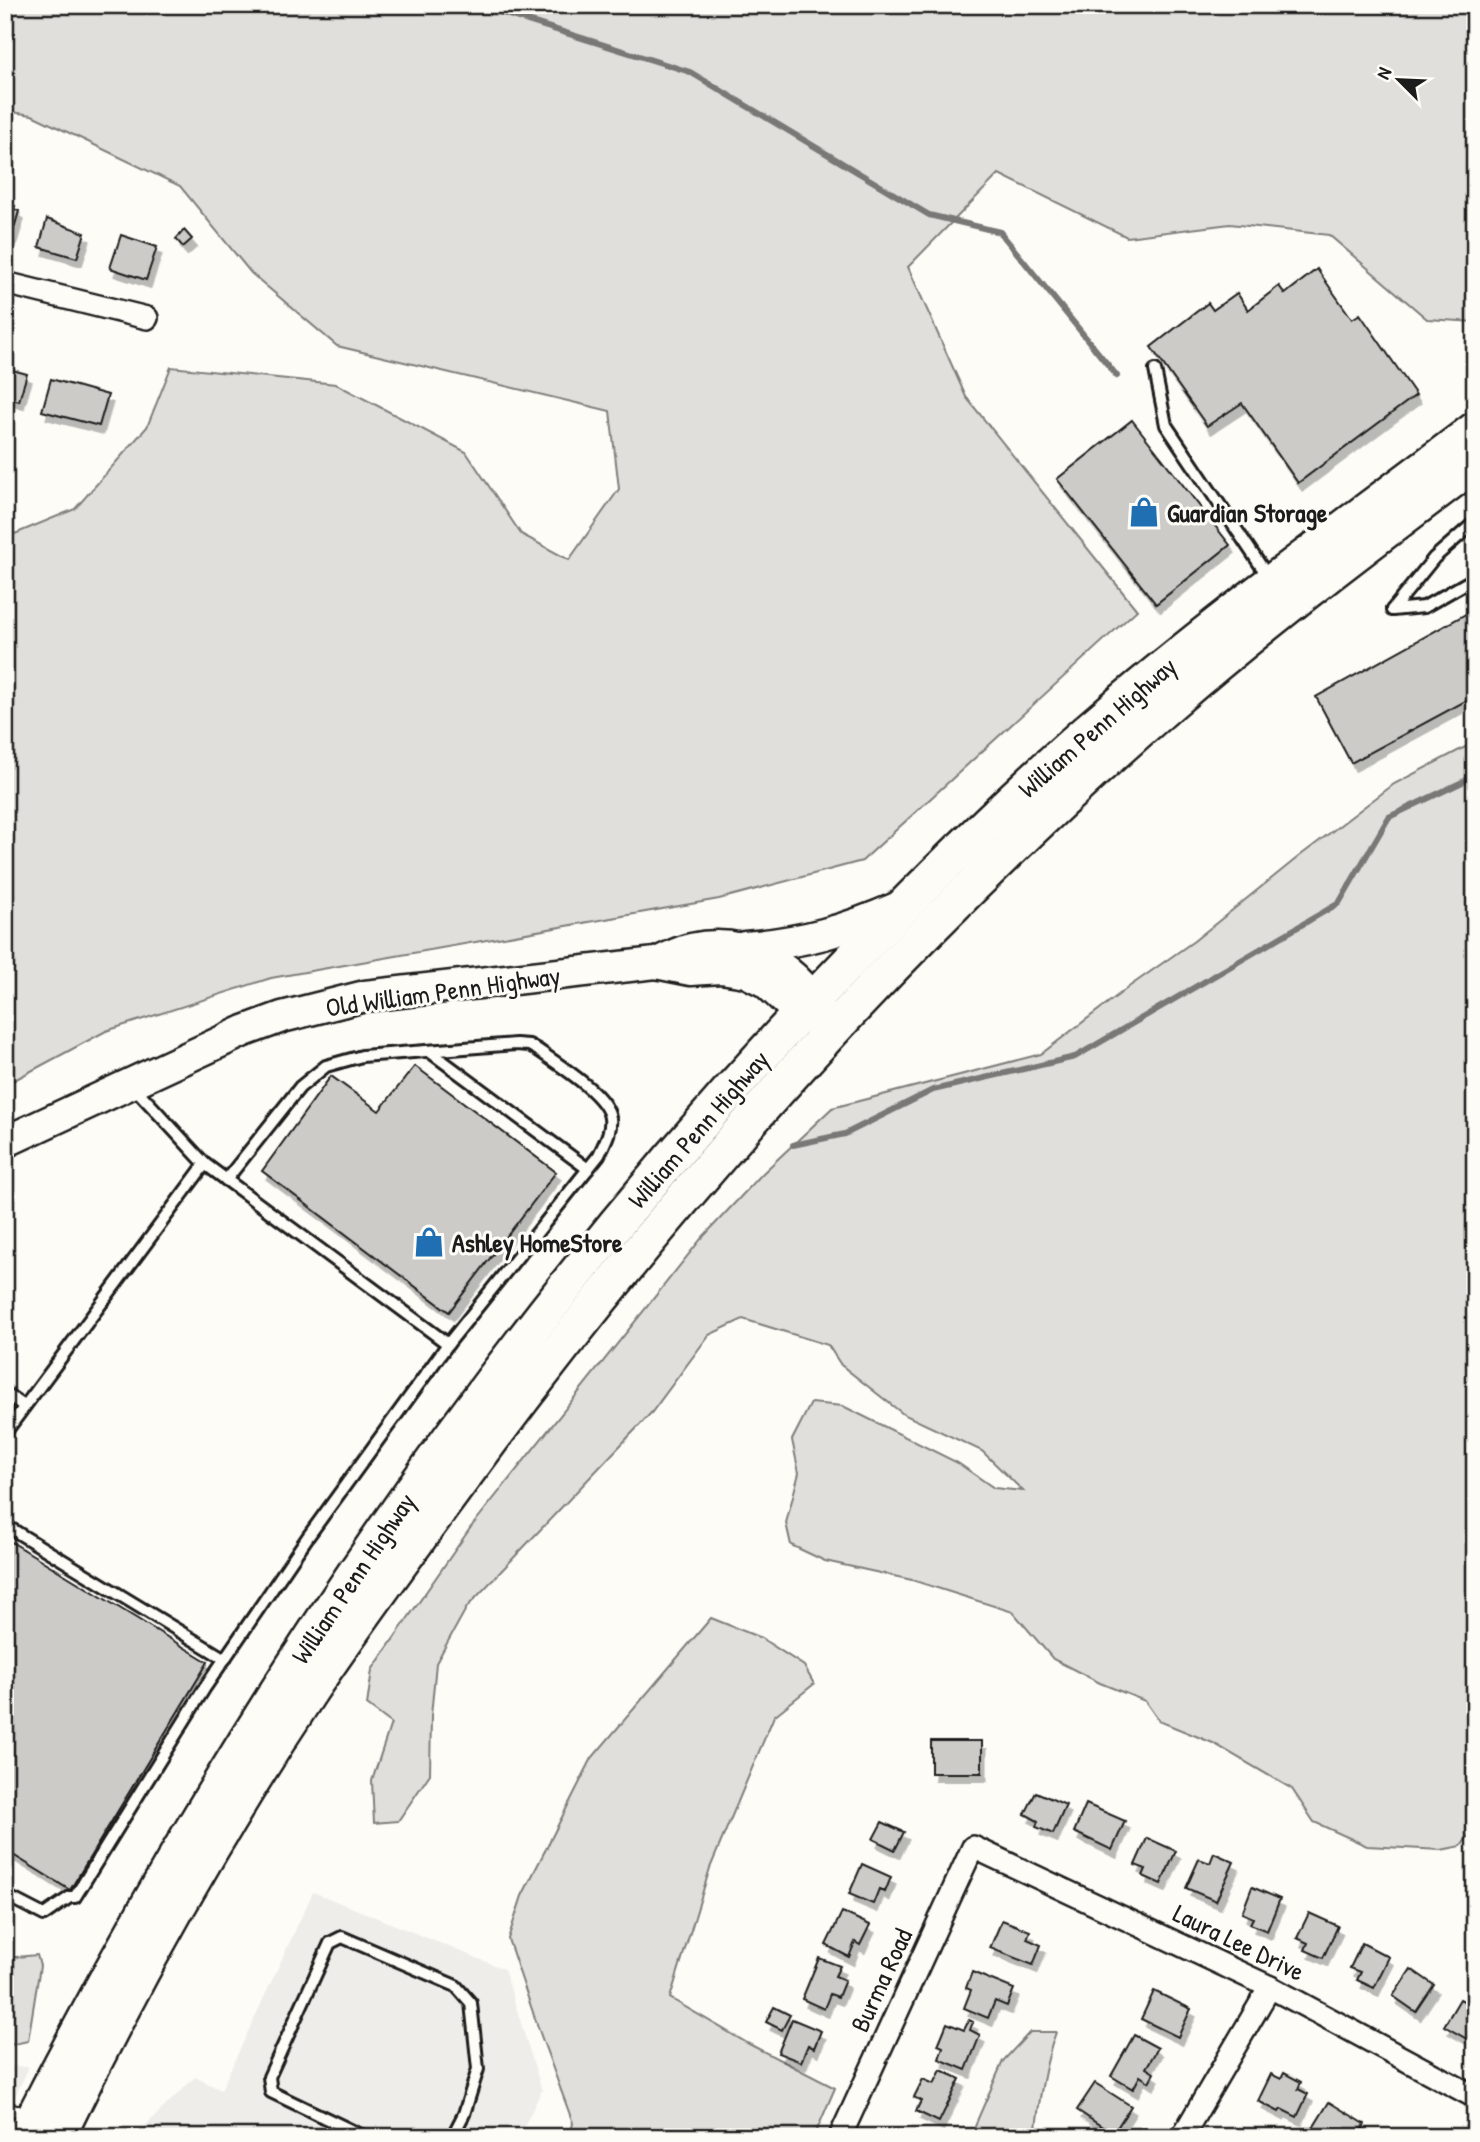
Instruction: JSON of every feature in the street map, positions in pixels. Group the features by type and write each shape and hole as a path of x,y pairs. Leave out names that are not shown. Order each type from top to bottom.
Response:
{"highway":[{"name":"William Penn Highway","path":"30,2124 108,1976 216,1791 297,1662 411,1492 497,1372 641,1192 714,1107 906,904 1087,732 1147,681 1475,430"},
{"name":"William Penn Highway","path":"30,2124 131,1989 244,1794 331,1660 470,1467 596,1303 741,1130 832,1031 997,863 1164,709 1312,586 1475,463"}],"main road":[{"path":"737,947 793,942 835,933 906,904"},
{"name":"Old William Penn Highway","path":"5,1142 244,1031 320,1006 365,996 656,963 689,949 737,947 767,957 807,1007 832,1031"},
{"name":"Old William Penn Highway","path":"656,963 691,970 721,968 746,972 807,1007"}],"street":[{"path":"5,283 147,318"},
{"name":"Laura Lee Drive","path":"973,1847 1270,1987 1475,2097"},
{"name":"Burma Road","path":"840,2137 973,1847"},
{"path":"1182,2137 1270,1987"}],"lane":[{"path":"1155,370 1166,425 1273,583"},
{"path":"1475,522 1434,558 1392,610 1424,607 1475,578"},
{"path":"5,1895 44,1915 70,1897 75,1897 225,1659 307,1538 448,1344 599,1155 607,1138 610,1116 599,1096 529,1045 362,1056 326,1066 300,1087 226,1180"},
{"path":"429,1051 588,1169"},
{"path":"130,1083 205,1164 448,1344"},
{"path":"5,1433 205,1164"},
{"path":"5,1393 23,1406"},
{"path":"5,1525 225,1659"},
{"path":"365,2137 271,2092 269,2077 330,1943 342,1937 456,1986 471,2003 478,2069 464,2114 452,2137"}],"shaded area":[{"path":"5,5 1475,5 1475,322 1427,319 1329,235 1230,224 1127,237 999,174 908,267 966,397 1137,610 862,861 719,899 271,978 106,1031 5,1085 5,538 75,509 147,427 171,367 336,384 466,452 521,534 569,560 619,489 610,411 337,346 251,273 180,186 32,115 5,111"},
{"path":"1475,742 1475,1827 1461,1846 1441,1850 1367,1846 1314,1822 1292,1789 1213,1743 1159,1721 1145,1701 1100,1683 1053,1659 1013,1612 912,1580 825,1561 791,1545 786,1523 799,1473 792,1440 811,1403 843,1406 958,1463 994,1488 1023,1491 982,1451 903,1414 841,1365 828,1345 743,1319 709,1335 652,1412 467,1607 436,1663 431,1716 430,1774 398,1821 374,1823 372,1781 391,1723 367,1705 372,1670 471,1527 701,1239 763,1173 832,1108 1041,1054 1194,941 1394,784"},
{"path":"711,1618 761,1638 804,1666 814,1684 774,1716 710,1868 670,1998 749,2044 835,2088 814,2137 570,2137 573,2123 508,1939 522,1896 592,1758"},
{"path":"313,1892 504,1969 542,2090 519,2137 134,2137 195,2077 221,2090"},
{"path":"37,1955 40,1966 28,2041 5,2046 5,1958"},
{"path":"1030,2032 1056,2032 1042,2084 1035,2137 970,2137 1003,2061"},
{"path":"5,2066 29,2067 5,2117"}],"building":[{"path":"5,203 15,206 14,209 19,211 11,239 5,237"},
{"path":"47,219 85,233 77,258 39,247"},
{"path":"184,230 192,239 183,247 176,239"},
{"path":"121,235 157,247 146,280 110,268"},
{"path":"1317,269 1352,319 1360,314 1416,395 1298,483 1242,403 1207,426 1151,347 1208,303 1213,310 1237,293 1248,310 1279,286 1285,294"},
{"path":"5,368 27,374 19,401 5,397"},
{"path":"51,379 108,395 99,426 42,411"},
{"name":"Guardian Storage","path":"1132,420 1230,545 1156,604 1057,479"},
{"path":"1475,609 1475,696 1351,763 1316,697"},
{"name":"Ashley HomeStore","path":"415,1066 556,1172 449,1312 262,1171 331,1076 379,1111"},
{"path":"5,1538 208,1662 70,1890 5,1850"},
{"path":"931,1741 982,1741 982,1773 931,1773"},
{"path":"1036,1792 1066,1805 1053,1834 1036,1827 1038,1821 1025,1814"},
{"path":"1086,1804 1125,1821 1112,1850 1074,1832"},
{"path":"882,1822 904,1832 895,1850 873,1839"},
{"path":"1147,1838 1176,1851 1161,1884 1143,1876 1146,1869 1135,1865"},
{"path":"1214,1853 1234,1862 1216,1901 1186,1888 1199,1859 1210,1863"},
{"path":"862,1864 891,1877 885,1892 879,1889 873,1904 849,1894"},
{"path":"1252,1887 1280,1899 1267,1931 1250,1924 1253,1918 1242,1913"},
{"path":"842,1912 870,1925 860,1945 855,1942 849,1957 826,1945"},
{"path":"1309,1913 1338,1926 1323,1958 1305,1950 1308,1943 1297,1938"},
{"path":"1002,1920 1030,1931 1027,1939 1041,1945 1033,1965 990,1948"},
{"path":"1362,1943 1389,1957 1374,1988 1357,1980 1361,1972 1350,1968"},
{"path":"819,1958 840,1966 835,1976 845,1980 838,1997 830,1994 824,2009 802,1999"},
{"path":"1411,1969 1434,1985 1416,2012 1393,1996"},
{"path":"972,1972 1014,1989 1007,2006 995,2001 988,2018 964,2008 971,1990 966,1988"},
{"path":"1154,1991 1191,2009 1178,2037 1141,2019"},
{"path":"1460,1999 1475,2007 1474,2043 1444,2026"},
{"path":"774,2007 790,2015 782,2030 766,2022"},
{"path":"792,2019 821,2031 814,2048 808,2045 801,2062 778,2053"},
{"path":"969,2020 973,2022 970,2030 980,2035 966,2070 939,2059 943,2047 938,2045 947,2023 964,2030"},
{"path":"1134,2035 1158,2048 1146,2068 1154,2073 1149,2082 1140,2076 1133,2089 1111,2076"},
{"path":"941,2070 960,2079 939,2122 916,2111 921,2101 914,2097 923,2079 934,2084"},
{"path":"1284,2073 1301,2082 1298,2089 1308,2094 1297,2117 1281,2109 1279,2112 1258,2101 1271,2074 1281,2079"},
{"path":"1095,2083 1131,2106 1113,2134 1077,2110"},
{"path":"1329,2102 1365,2124 1358,2137 1328,2137 1313,2128"}],"waterway":[{"path":"477,5 690,72 929,215 1000,232 1117,376"},
{"path":"793,1145 845,1134 933,1090 1075,1057 1339,903 1389,817 1475,776"}],"place":[{"name":"Guardian Storage","path":"1144,512"},
{"name":"Ashley HomeStore","path":"429,1242"}]}
